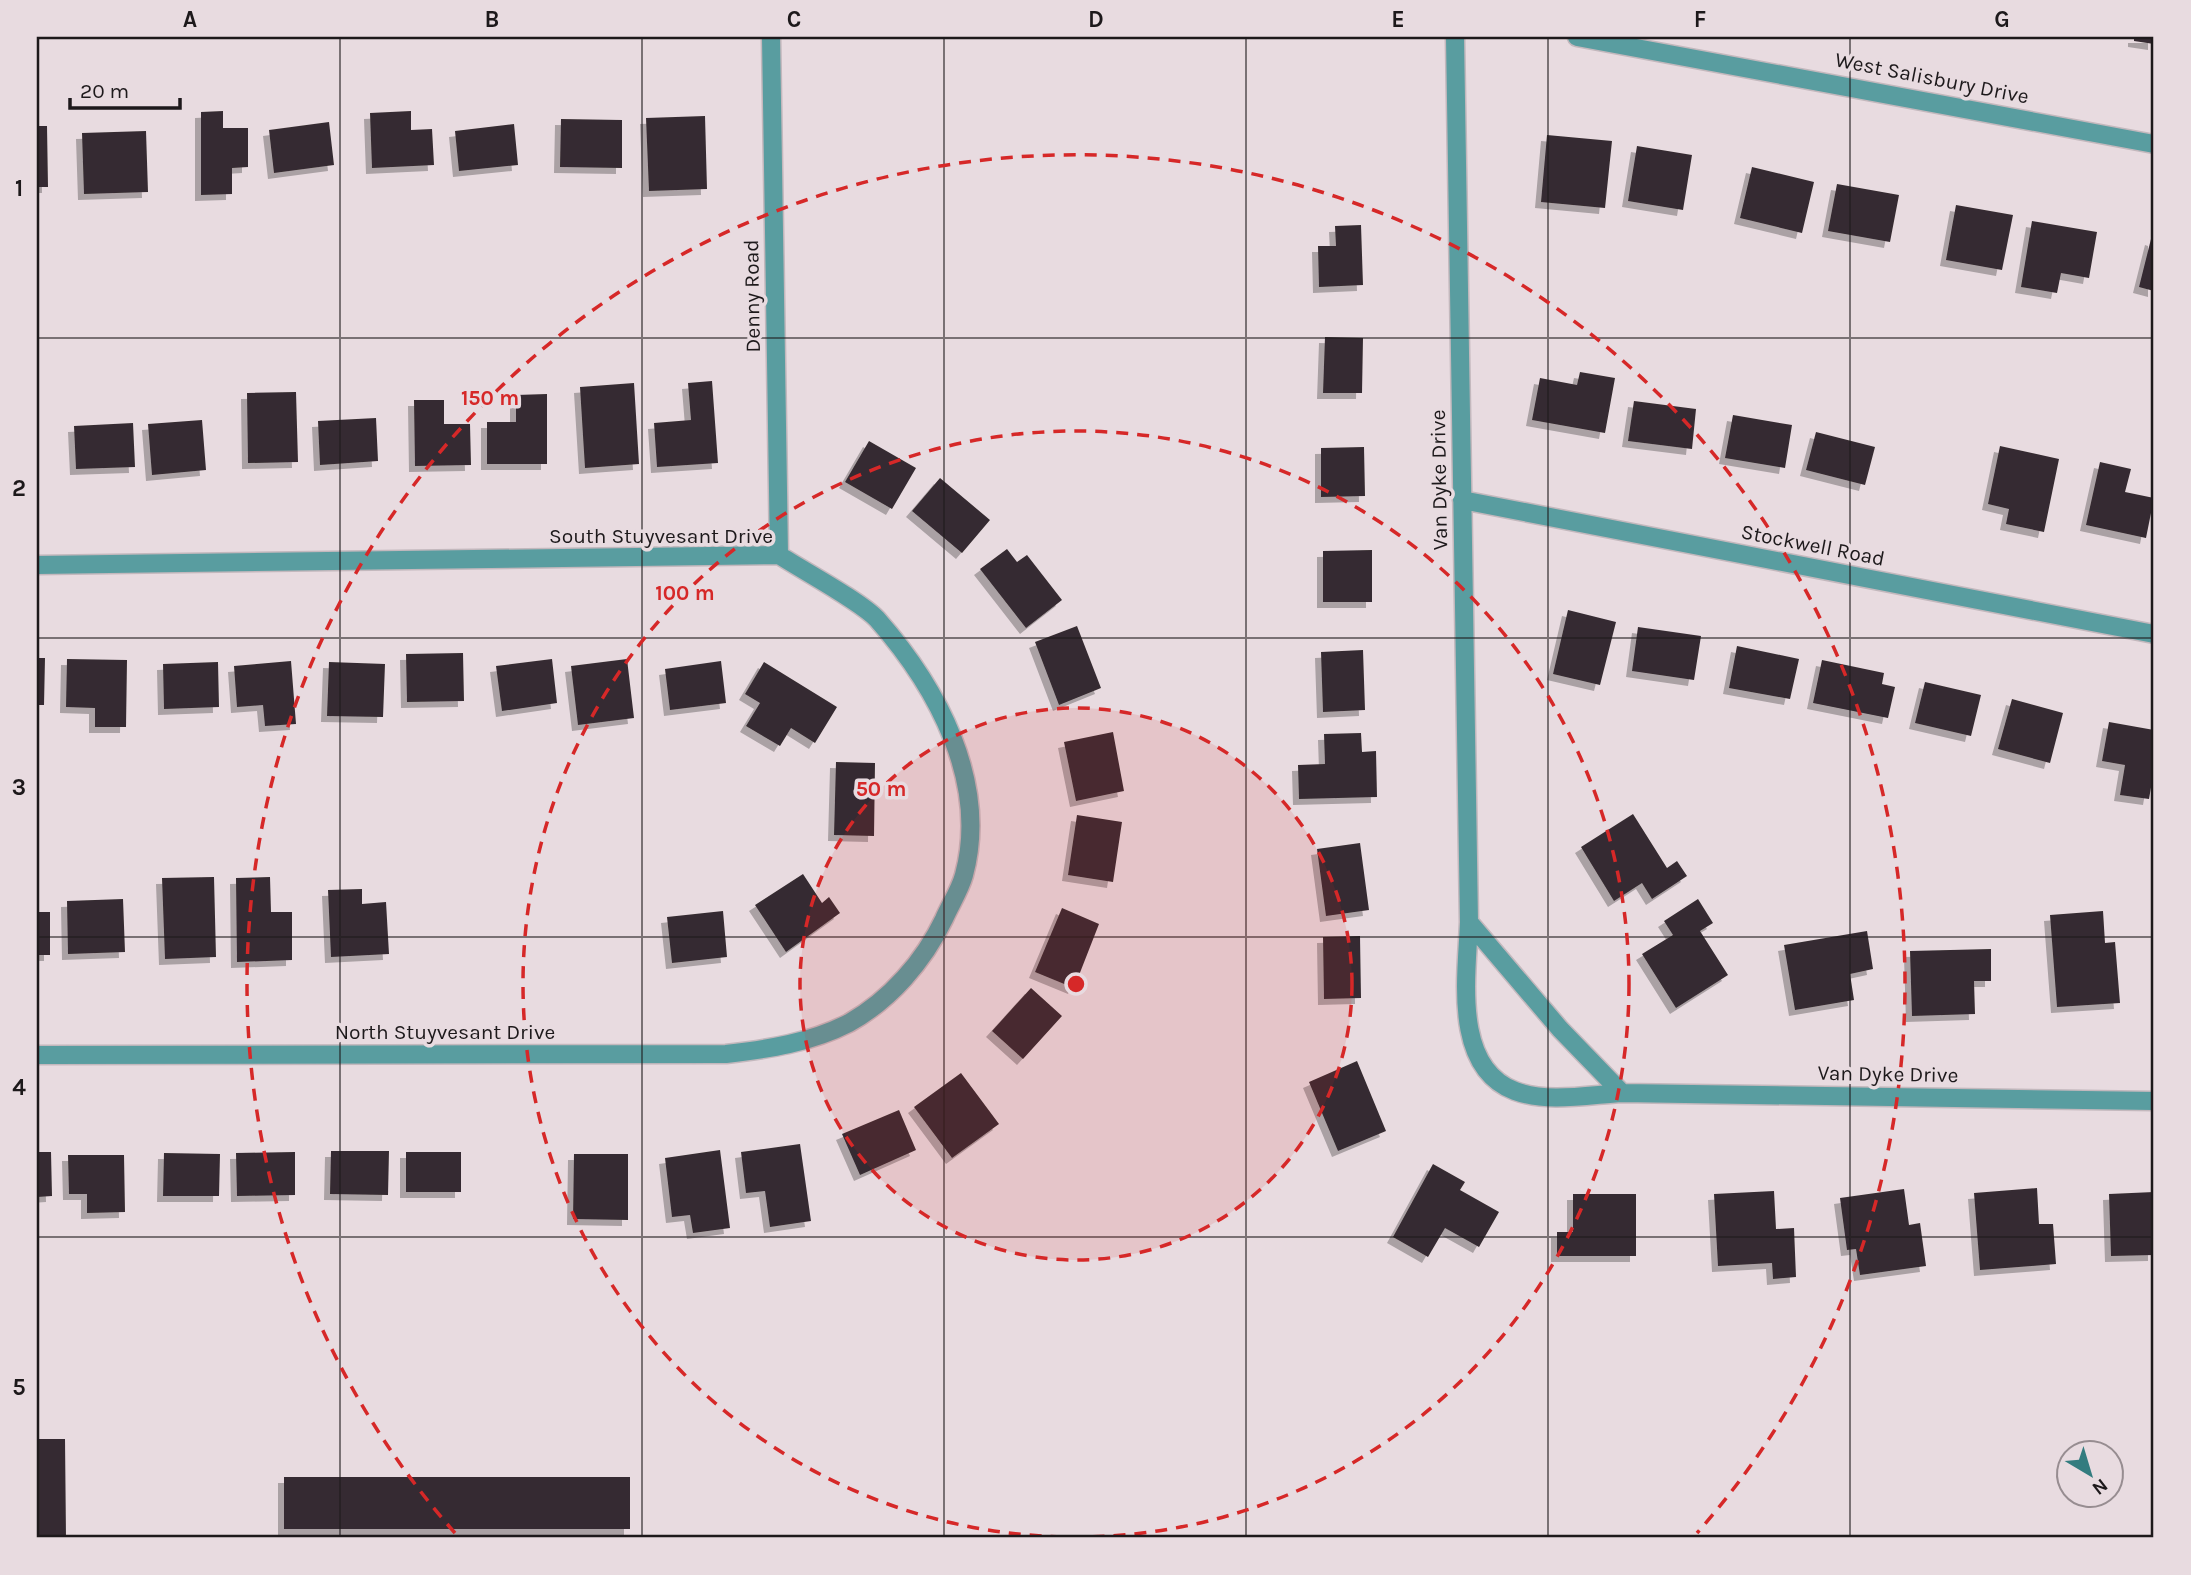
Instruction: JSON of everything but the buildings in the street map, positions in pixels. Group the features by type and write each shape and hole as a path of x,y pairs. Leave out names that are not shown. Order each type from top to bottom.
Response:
{"street":[{"name":"Denny Road","path":"771,37 779,555"},
{"name":"Van Dyke Drive","path":"1455,37 1469,922 1466,998 1469,1030 1491,1077 1516,1091 1553,1097 1622,1093 2154,1101"},
{"name":"West Salisbury Drive","path":"1577,37 2154,144"},
{"name":"Stockwell Road","path":"1462,500 2154,634"},
{"name":"South Stuyvesant Drive","path":"37,565 779,555 875,617 930,689 956,746 970,814 964,876 931,946 883,1001 848,1023"},
{"path":"1469,922 1552,1020 1622,1093"},
{"name":"North Stuyvesant Drive","path":"37,1055 726,1054 775,1048 848,1023"}]}
